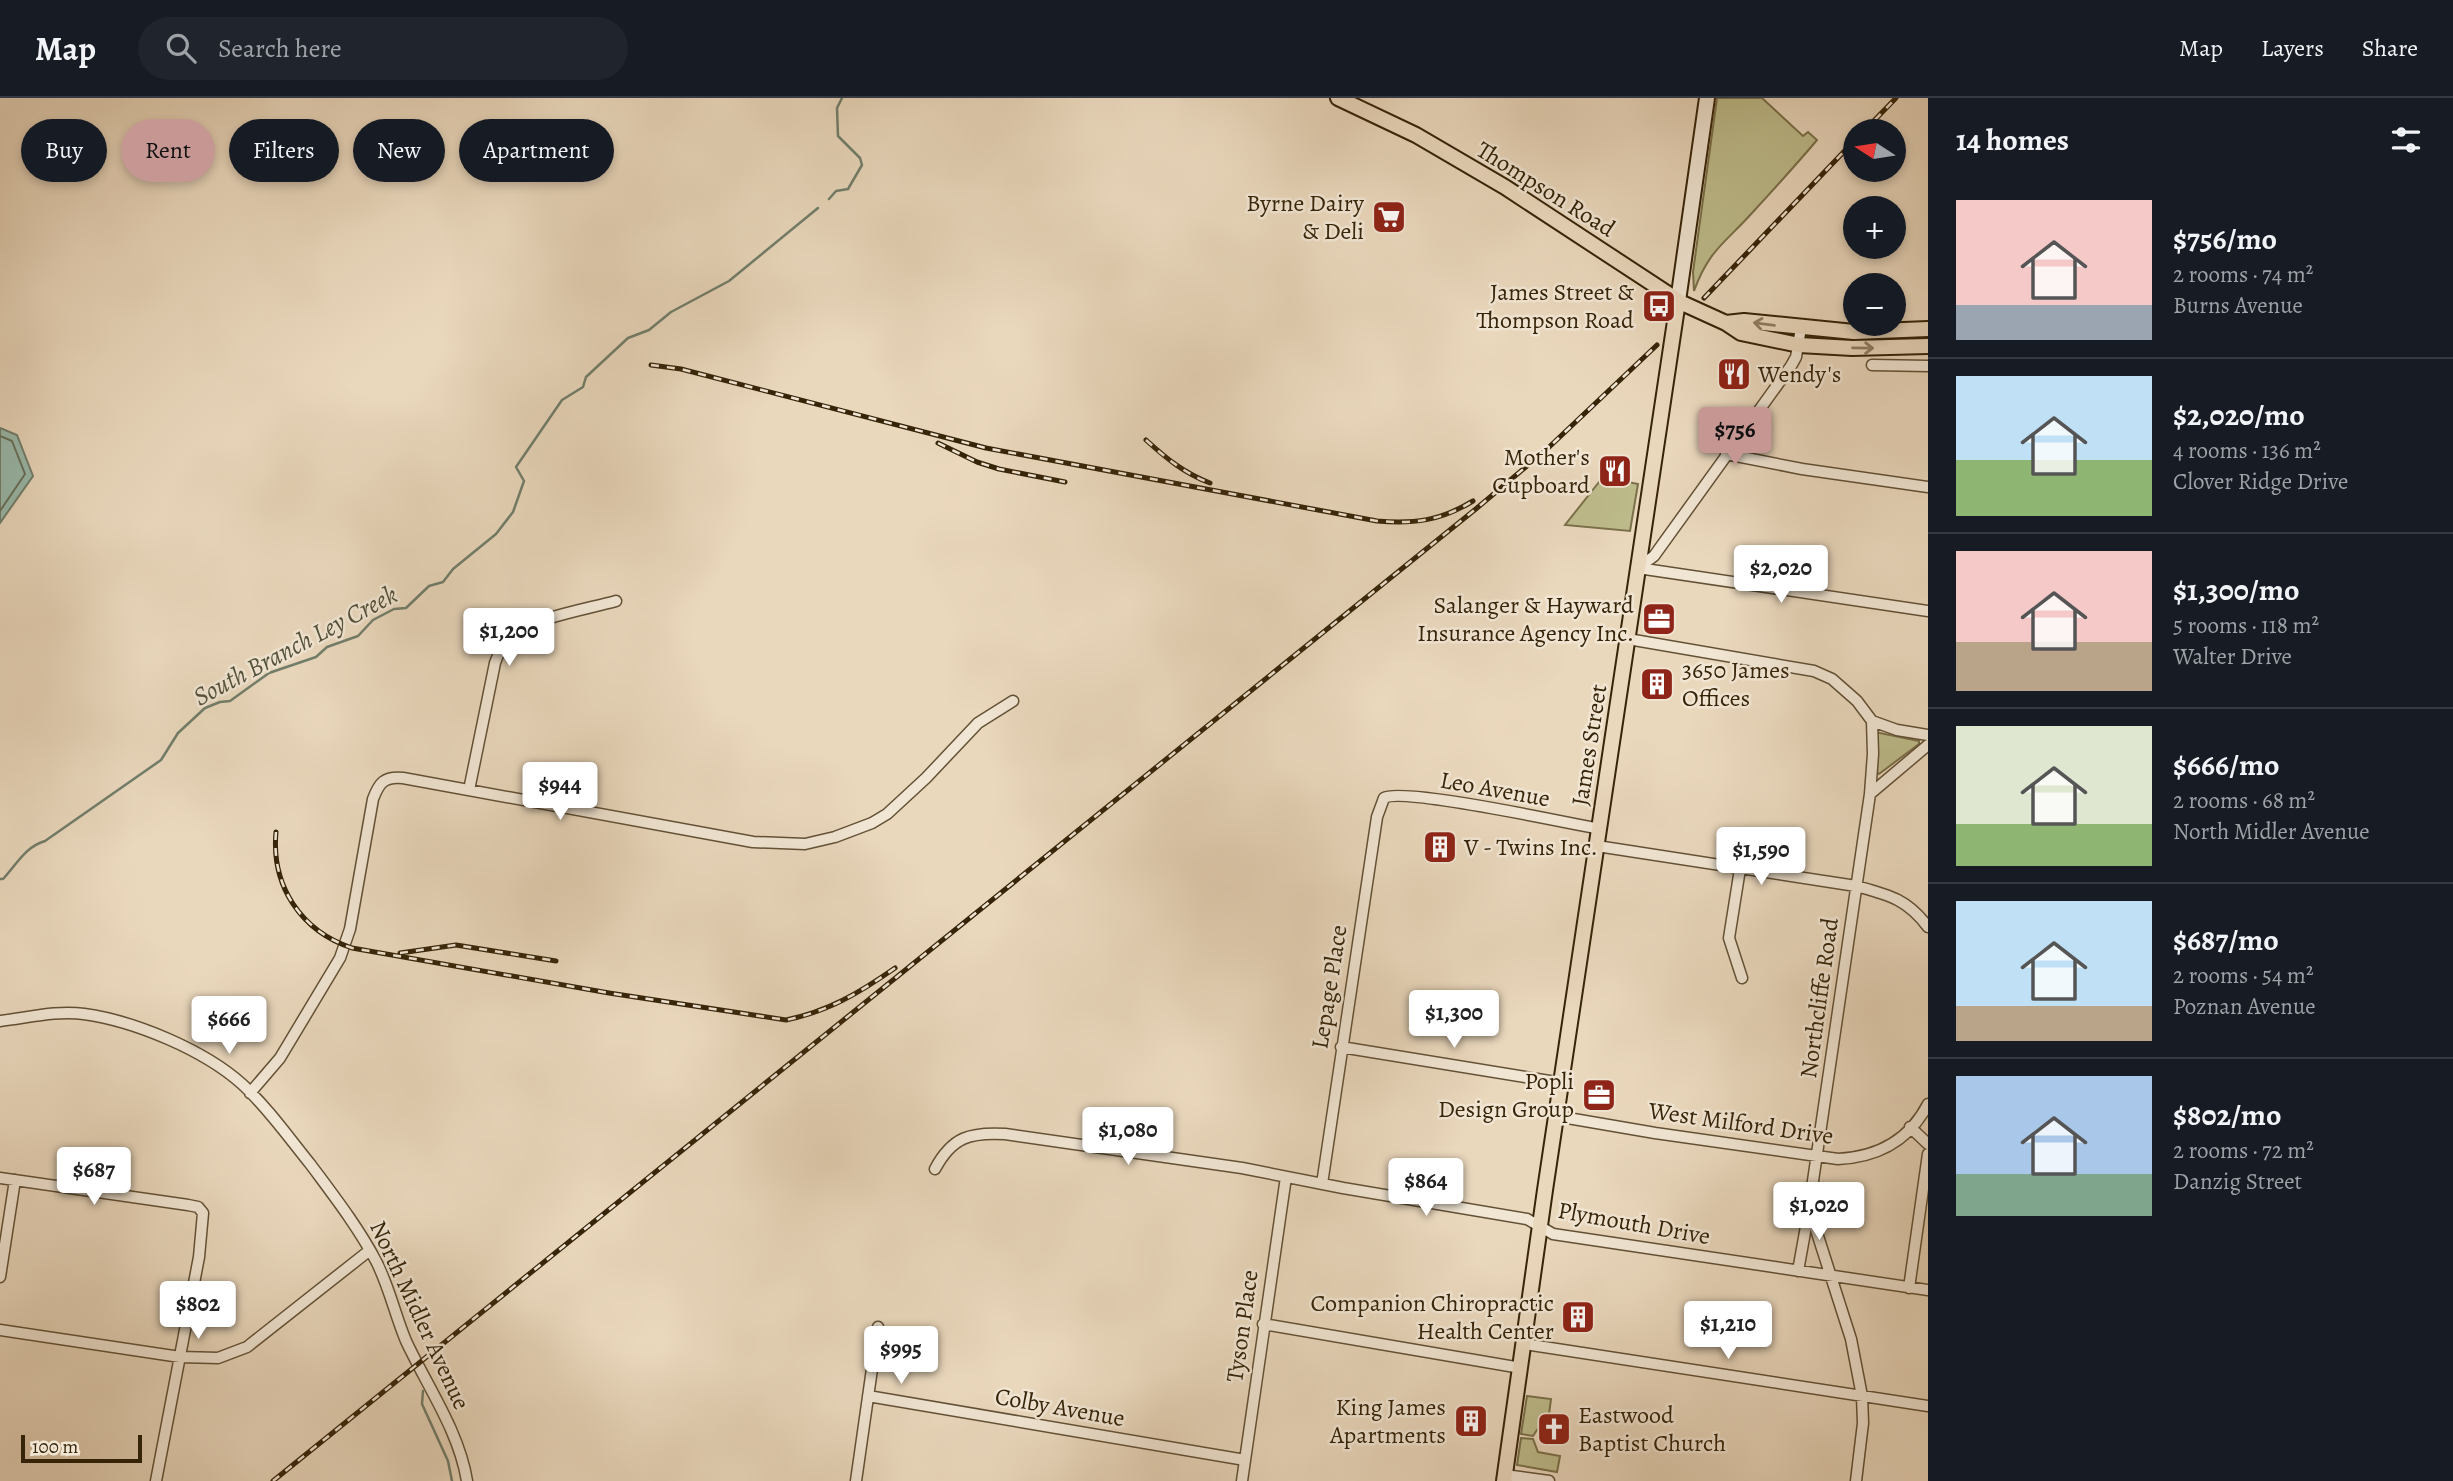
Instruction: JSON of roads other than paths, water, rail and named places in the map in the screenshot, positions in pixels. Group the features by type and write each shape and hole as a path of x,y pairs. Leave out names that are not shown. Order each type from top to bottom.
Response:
{"main road":[{"name":"Thompson Road","path":"1338,98 1416,135 1505,187 1678,301 1727,323 1741,333 1799,345 1864,348 1928,346"},
{"name":"James Street","path":"1505,1478 1556,1115 1707,98"},
{"name":"Thompson Road","path":"1727,323 1744,321 1854,332 1928,329"}],"street":[{"path":"1638,568 1654,556 1791,366 1796,357 1801,328"},
{"path":"1872,365 1928,366"},
{"path":"1726,454 1802,469 1928,487"},
{"path":"1638,568 1928,611"},
{"path":"469,790 499,651 516,632 534,624 616,601"},
{"path":"1628,639 1814,671 1832,679 1857,701 1872,721 1897,730 1928,735"},
{"path":"250,1093 280,1058 340,958 350,929 373,799 384,779 394,777 752,842 791,845 813,843 857,831 887,814 926,778 978,723 1013,701"},
{"name":"Northcliffe Road","path":"1798,1271 1870,794 1872,721"},
{"path":"1870,794 1928,745"},
{"name":"Leo Avenue","path":"1384,798 1392,794 1432,799 1600,829"},
{"name":"Lepage Place","path":"1322,1184 1377,817 1384,798"},
{"path":"1597,846 1856,886 1898,899 1928,927"},
{"path":"1740,869 1729,938 1742,978"},
{"name":"North Midler Avenue","path":"0,1021 74,1013 102,1017 188,1049 209,1060 242,1084 274,1118 324,1183 370,1250 406,1339 451,1432 467,1481"},
{"path":"1341,1047 1562,1083"},
{"name":"West Milford Drive","path":"1556,1115 1817,1156 1860,1158 1879,1153 1910,1127 1928,1104"},
{"path":"1910,1127 1928,1144"},
{"name":"Plymouth Drive","path":"935,1169 943,1153 955,1142 987,1133 1242,1168 1527,1219 1553,1234 1928,1290"},
{"path":"1909,1287 1928,1154"},
{"name":"Tyson Place","path":"1242,1481 1286,1177"},
{"path":"0,1178 188,1205 200,1209 204,1217 199,1256 156,1481"},
{"path":"0,1277 15,1180"},
{"name":"Northcliffe Road","path":"1809,1208 1851,1339 1862,1396 1862,1434 1856,1481"},
{"path":"0,1330 180,1357 218,1358 247,1347 370,1250"},
{"path":"1263,1324 1521,1368"},
{"path":"856,1481 878,1327"},
{"path":"1524,1344 1928,1406"},
{"name":"Colby Avenue","path":"868,1396 1245,1460"},
{"path":"1505,1478 1549,1481"}],"water":[{"path":"0,428 17,435 33,476 0,523"}],"waterway":[{"name":"South Branch Ley Creek","path":"829,199 836,191 848,189 862,165 860,158 838,136 837,108 842,98"},
{"name":"South Branch Ley Creek","path":"0,879 3,879 32,847 45,841 161,760 178,733 205,708 230,701 269,673 316,657 327,647 358,636 373,620 394,609 406,608 429,586 443,582 453,569 496,534 513,512 524,481 516,467 562,400 583,387 586,377 628,338 649,330 671,312 729,281 818,208"},
{"path":"423,1391 422,1404 448,1461 452,1481"}],"railway":[{"path":"1876,119 1896,98"},
{"path":"1704,298 1843,153"},
{"path":"273,1481 1477,508 1546,450 1657,345"},
{"path":"651,365 681,369 986,448 1377,521 1426,520 1449,513 1473,501"},
{"path":"1146,440 1176,465 1210,483"},
{"path":"938,443 977,462 999,469 1065,482"},
{"path":"276,832 279,871 293,904 318,930 352,948 609,993 786,1020 816,1012 843,1000 895,968"},
{"path":"400,953 456,945 556,961"}],"place":[{"name":"Byrne Dairy & Deli","path":"1389,217"},
{"name":"James Street & Thompson Road","path":"1659,306"},
{"name":"Wendy's","path":"1734,374"},
{"name":"Mother's Cupboard","path":"1615,471"},
{"name":"Salanger & Hayward Insurance Agency Inc.","path":"1659,619"},
{"name":"3650 James Offices","path":"1657,684"},
{"name":"V - Twins Inc.","path":"1440,847"},
{"name":"Popli Design Group","path":"1599,1095"},
{"name":"Companion Chiropractic Health Center","path":"1578,1317"},
{"name":"King James Apartments","path":"1471,1421"},
{"name":"Eastwood Baptist Church","path":"1554,1429"}]}
